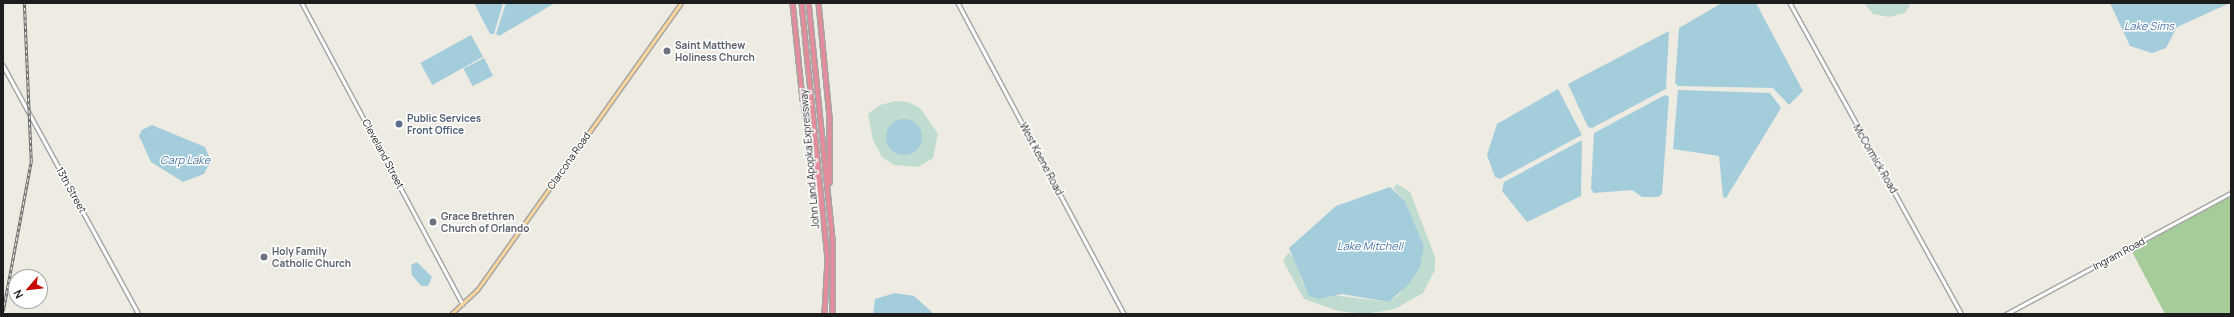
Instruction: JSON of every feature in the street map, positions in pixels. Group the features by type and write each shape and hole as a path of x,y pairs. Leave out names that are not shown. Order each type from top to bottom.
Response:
{"highway":[{"path":"793,3 805,114 824,213"},
{"name":"John Land Apopka Expressway","path":"802,3 824,213 828,273 825,314"},
{"name":"John Land Apopka Expressway","path":"809,3 830,202 834,273 832,314"},
{"path":"819,3 830,118 830,202"}],"main road":[{"name":"Clarcona Road","path":"451,314 464,304 681,3"}],"street":[{"name":"Cleveland Street","path":"302,3 464,304"},
{"name":"West Keene Road","path":"958,3 1124,314"},
{"name":"McCormick Road","path":"1790,3 1962,314"},
{"name":"13th Street","path":"3,65 139,314"},
{"name":"Ingram Road","path":"2006,314 2231,193"}],"green space":[{"path":"1864,3 1911,3 1905,13 1889,17 1873,14"},
{"path":"896,101 908,102 920,108 938,134 933,158 918,167 894,165 882,157 873,140 868,114 880,105"},
{"path":"1397,184 1410,192 1435,257 1435,270 1423,293 1395,309 1365,314 1338,311 1304,299 1283,261 1289,252 1298,265 1302,282 1332,295 1389,302 1400,294 1424,246 1405,201 1393,188"},
{"path":"2231,196 2231,314 2165,314 2131,250"}],"water":[{"path":"474,3 503,3 494,34 490,34"},
{"path":"506,3 555,3 499,36 496,34"},
{"path":"1722,3 1756,3 1803,91 1789,105 1773,88 1678,86 1675,83 1679,28"},
{"name":"Lake Sims","path":"2110,3 2230,3 2177,27 2166,48 2152,53 2130,46"},
{"path":"1669,31 1666,89 1592,128 1588,127 1568,84"},
{"path":"471,35 483,57 432,85 420,63"},
{"path":"484,58 493,76 473,86 464,68"},
{"path":"1558,89 1582,135 1500,179 1495,177 1487,155 1497,124"},
{"path":"1678,90 1770,93 1781,108 1726,198 1723,197 1719,156 1673,149"},
{"path":"1665,95 1669,97 1662,194 1658,197 1642,197 1632,190 1594,193 1591,189 1594,133"},
{"path":"904,119 917,124 922,137 917,150 904,155 891,150 886,137 891,124"},
{"name":"Carp Lake","path":"152,125 205,147 211,161 204,174 183,182 151,162 139,136 142,130"},
{"path":"1582,140 1581,196 1527,222 1502,191 1504,182"},
{"name":"Lake Mitchell","path":"1390,187 1405,201 1424,246 1420,267 1409,284 1389,302 1342,294 1319,299 1309,296 1289,248 1336,206"},
{"path":"417,262 432,277 428,286 421,286 412,275 411,265"},
{"path":"895,293 914,296 934,314 873,314 875,299"}],"railway":[{"path":"3,311 31,161 24,3"}],"place":[{"name":"Saint Matthew Holiness Church","path":"667,51"},
{"name":"Public Services Front Office","path":"399,124"},
{"name":"Grace Brethren Church of Orlando","path":"433,222"},
{"name":"Holy Family Catholic Church","path":"264,257"}]}
